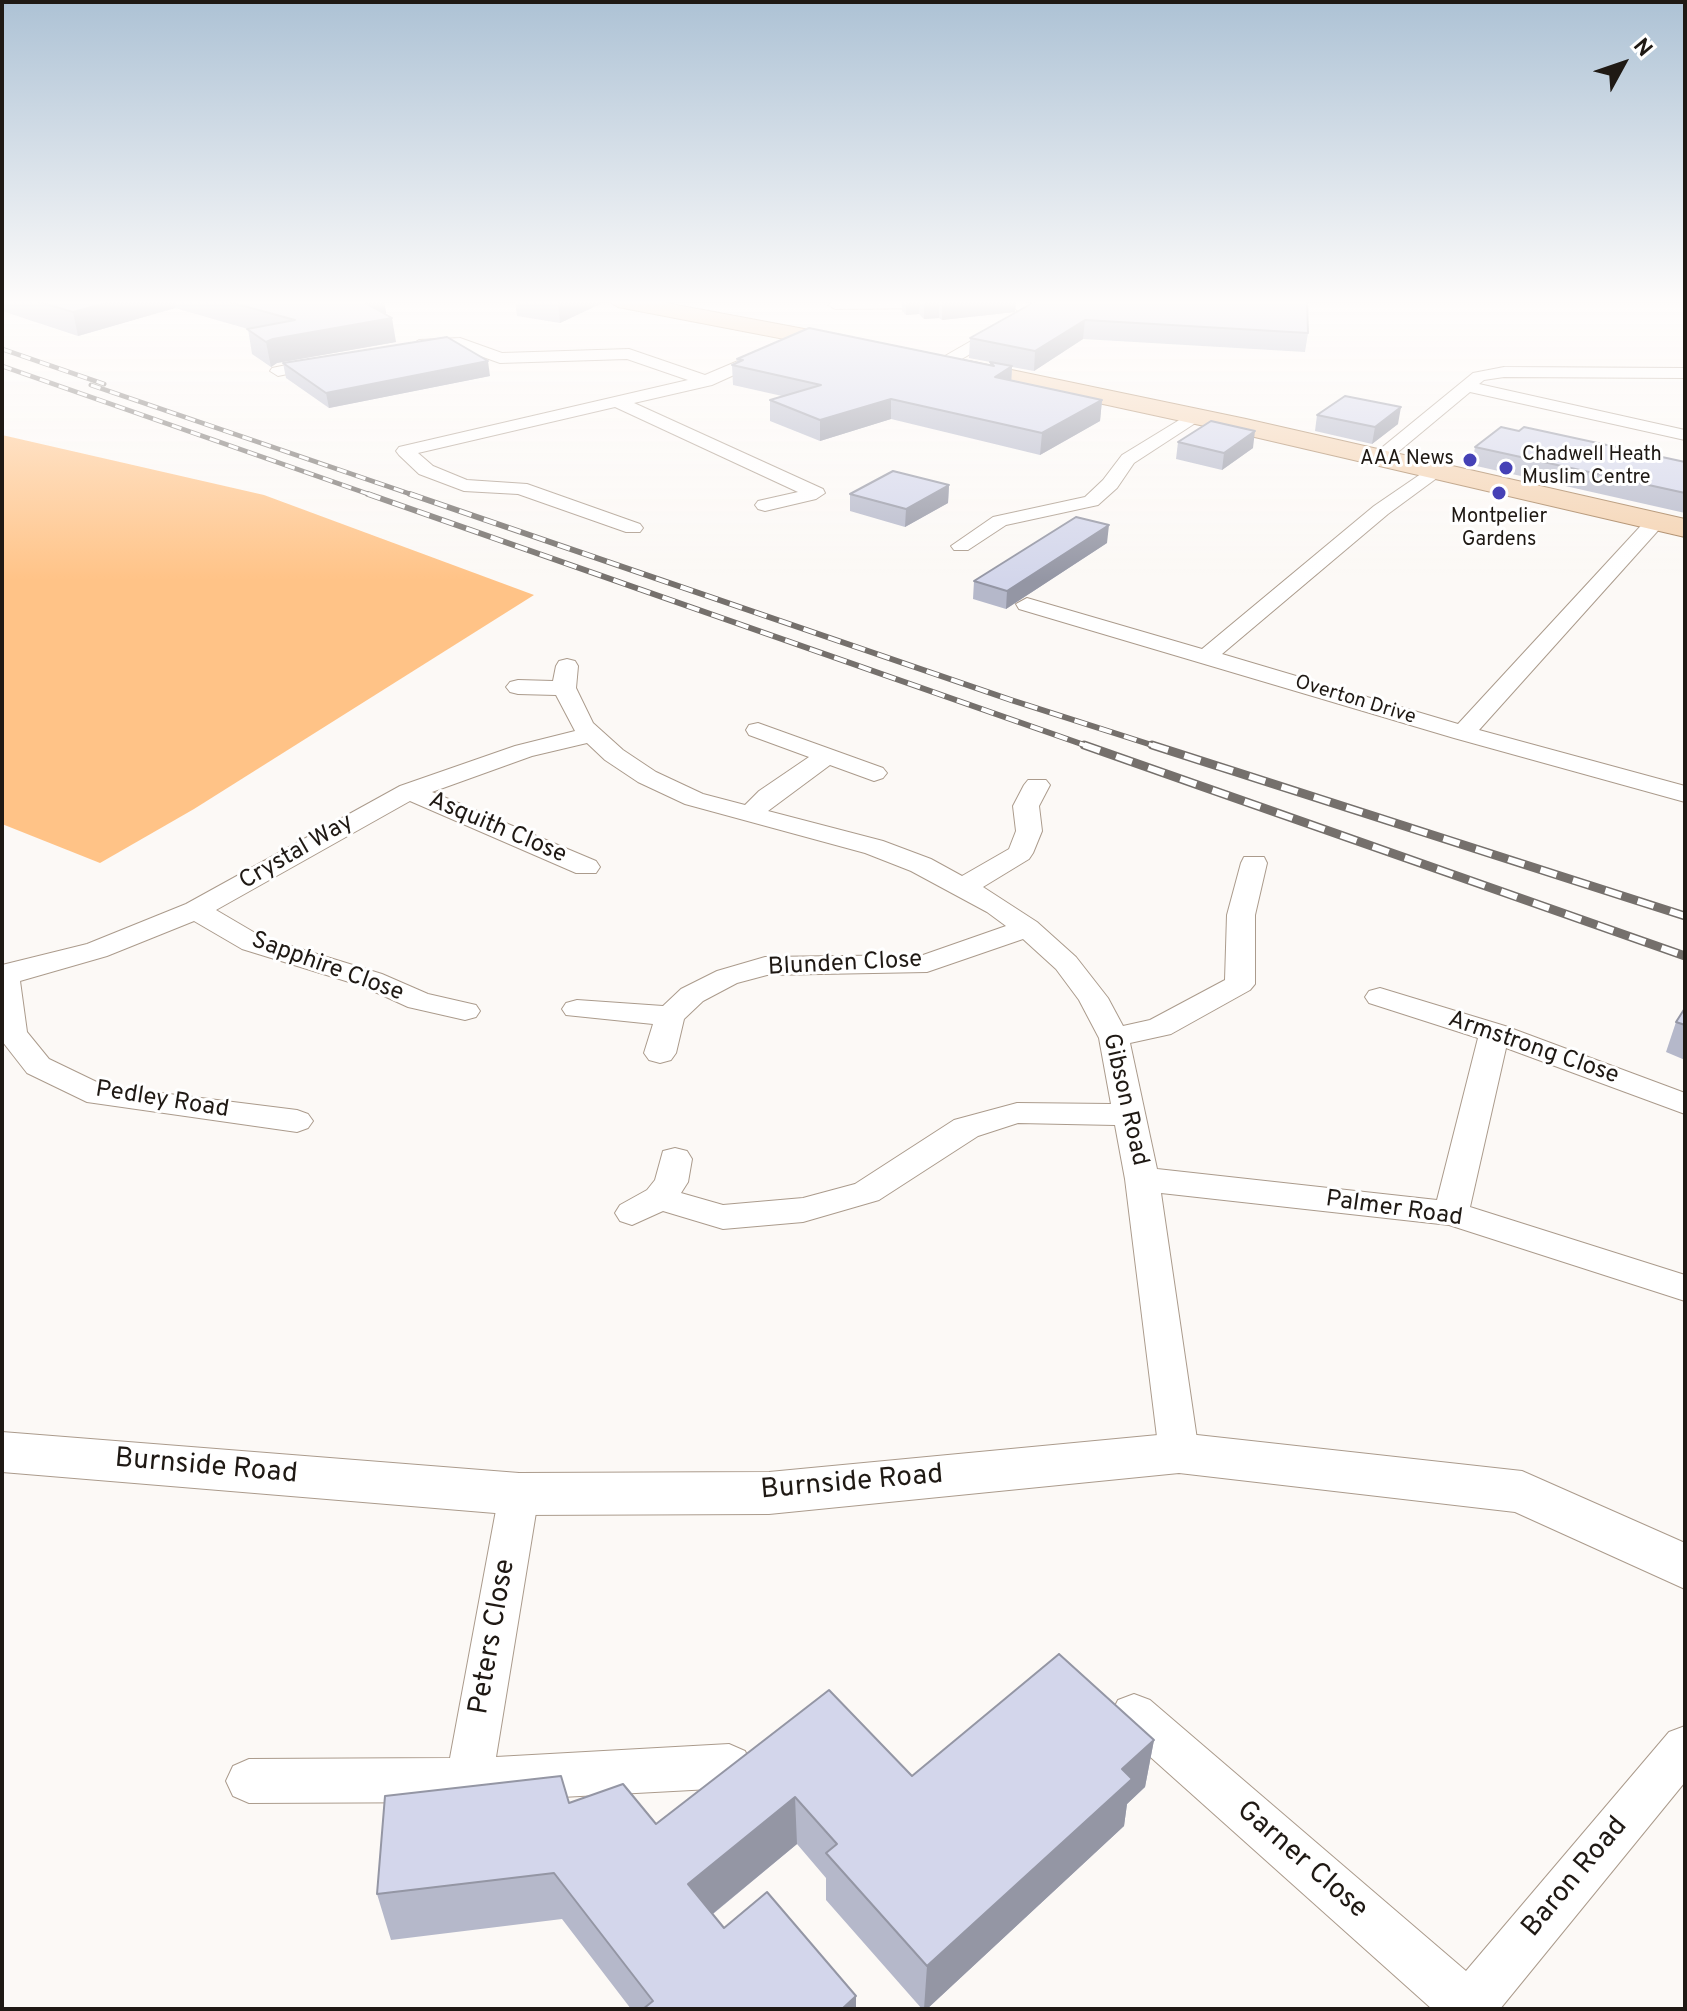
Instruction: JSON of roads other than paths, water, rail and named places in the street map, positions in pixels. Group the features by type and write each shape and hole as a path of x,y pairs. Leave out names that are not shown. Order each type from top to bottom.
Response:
{"main road":[{"path":"1090,394 1685,528"}],"street":[{"path":"633,528 520,488 464,485 426,470 405,451 652,394"},
{"path":"1380,458 1460,394"},
{"path":"1500,394 1685,435"},
{"path":"618,402 816,493 765,505"},
{"path":"961,546 1000,521 1091,501 1110,484 1128,459 1194,416"},
{"path":"1205,657 1381,510 1434,471"},
{"path":"1463,733 1656,521"},
{"name":"Overton Drive","path":"1027,604 1463,733 1685,794"},
{"name":"Gibson Road","path":"518,687 566,677 575,715 590,735 647,777 694,799 874,847 965,886 1027,928 1075,975 1093,998 1114,1038 1142,1179 1179,1453"},
{"path":"758,730 874,773"},
{"name":"Crystal Way","path":"4,975 97,950 196,910 409,791 524,751 590,735"},
{"path":"750,815 768,796 826,757"},
{"path":"965,886 1020,853 1029,831 1026,806 1037,785"},
{"name":"Asquith Close","path":"409,791 586,867"},
{"path":"1114,1038 1160,1027 1240,984 1241,915 1254,863"},
{"name":"Sapphire Close","path":"196,910 252,943 372,980 419,1001 465,1011"},
{"name":"Blunden Close","path":"670,1016 692,995 727,977 765,966 927,963 1027,928"},
{"name":"Pedley Road","path":"4,975 12,1033 38,1066 98,1095 297,1121"},
{"name":"Armstrong Close","path":"1380,997 1494,1033 1685,1104"},
{"path":"577,1009 670,1016 660,1053"},
{"path":"1451,1213 1494,1033"},
{"path":"675,1159 671,1182 645,1206 723,1217 803,1210 867,1192 966,1128 1017,1113 1129,1115"},
{"name":"Palmer Road","path":"1142,1179 1451,1213 1685,1288"},
{"name":"Burnside Road","path":"2,1452 519,1494 769,1493 1179,1453 1522,1492 1685,1567"},
{"name":"Peters Close","path":"469,1780 519,1494"},
{"name":"Garner Close","path":"1134,1714 1468,2008"},
{"name":"Baron Road","path":"1468,2008 1685,1747"},
{"path":"249,1781 469,1780 729,1766"}],"railway":[{"path":"82,394 374,496"},
{"path":"117,394 416,496"},
{"path":"368,494 1090,747"},
{"path":"410,494 1011,700 1158,747"},
{"path":"1084,745 1685,956"},
{"path":"1152,745 1685,916"}],"place":[{"name":"AAA News","path":"1470,460"},
{"name":"Chadwell Heath Muslim Centre","path":"1506,468"},
{"name":"Montpelier Gardens","path":"1499,493"}]}
